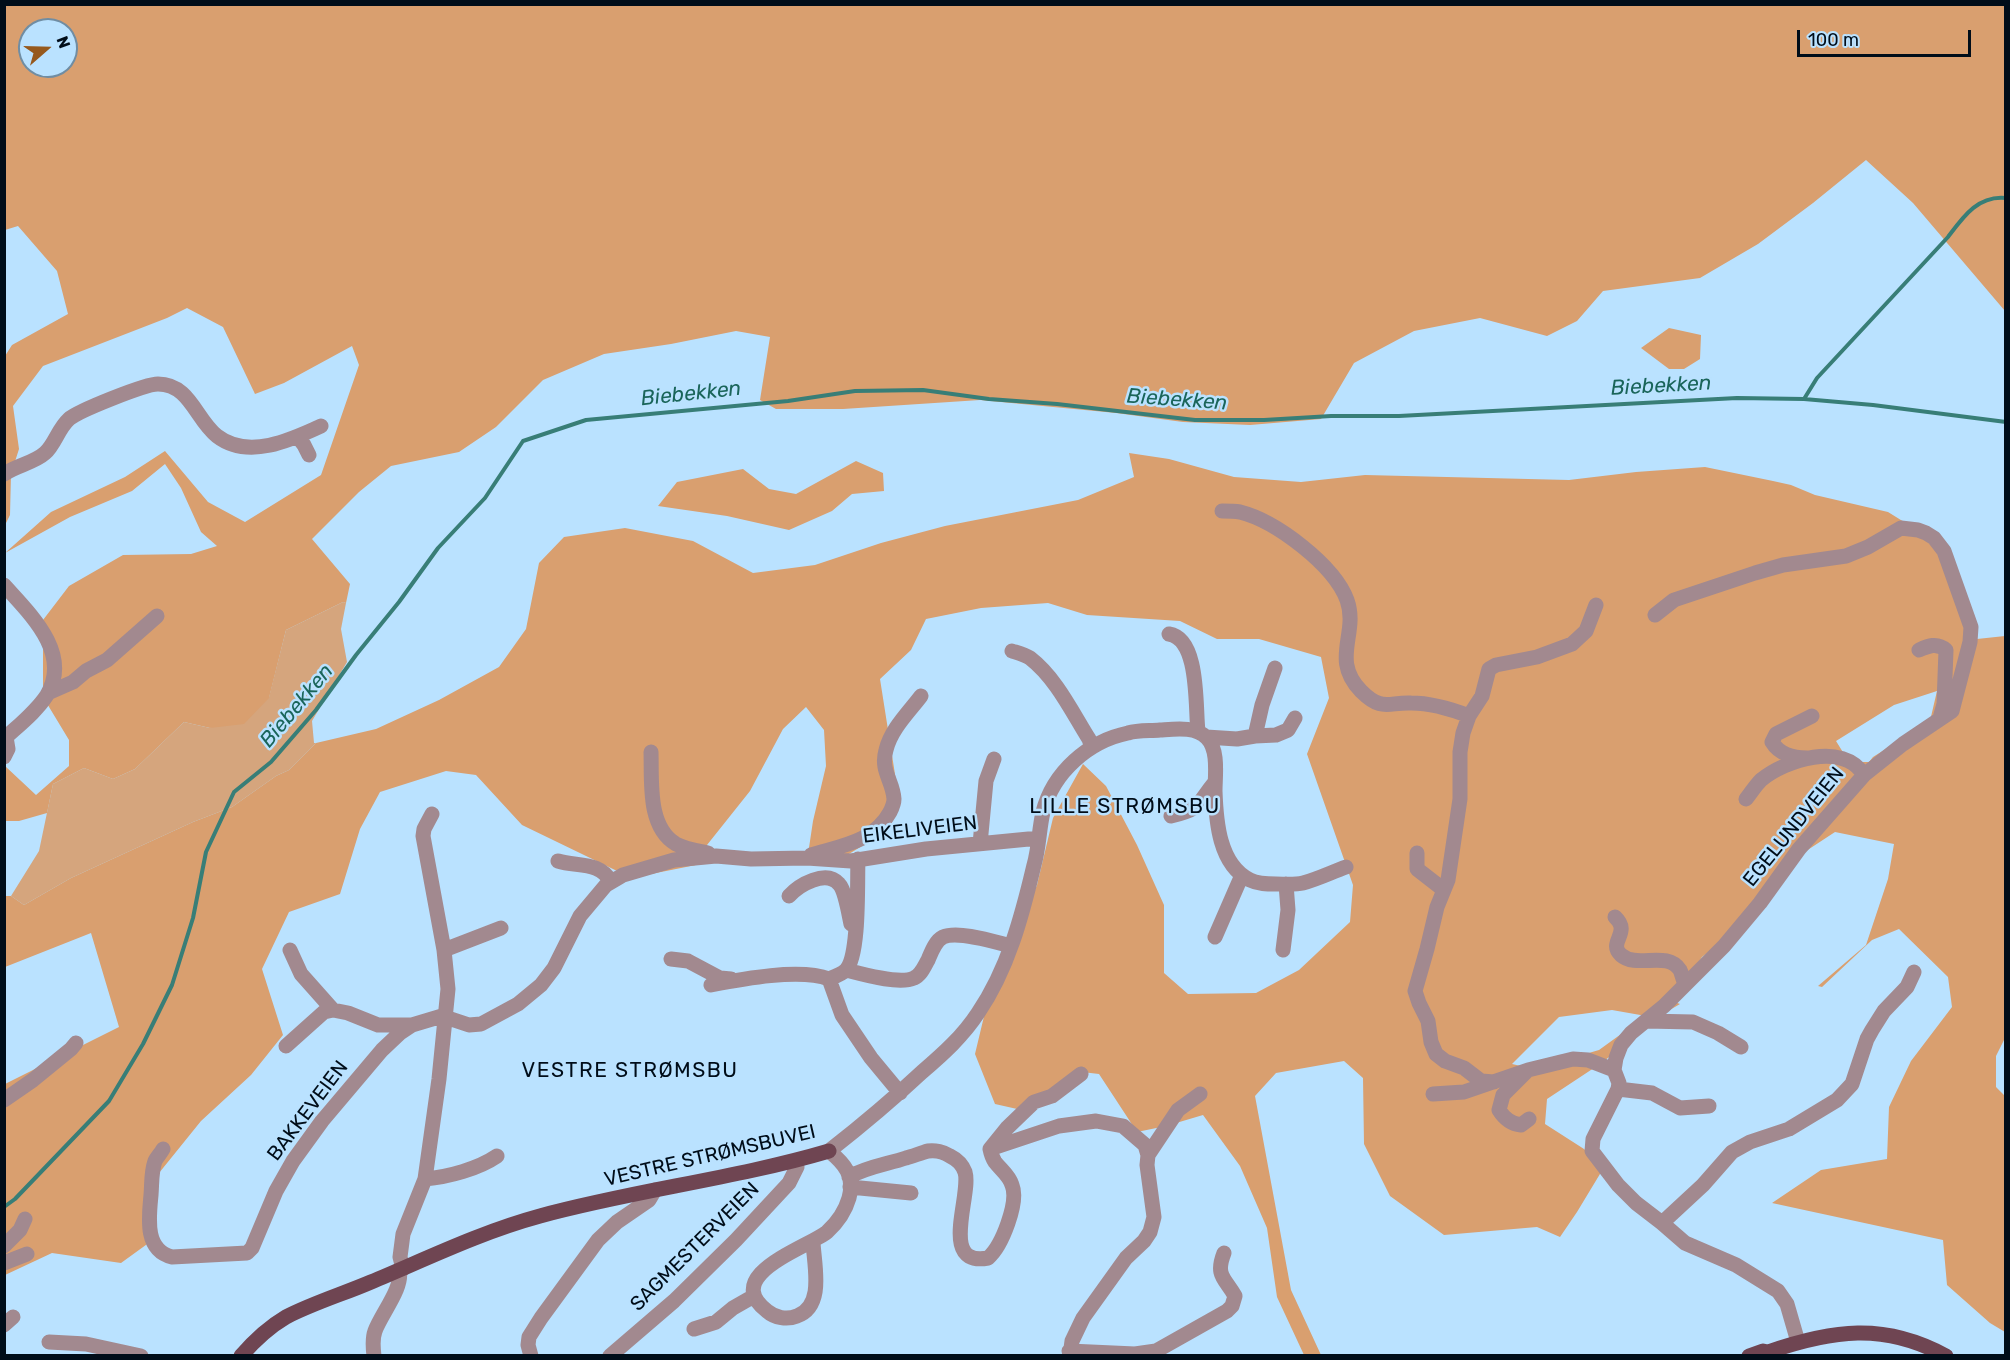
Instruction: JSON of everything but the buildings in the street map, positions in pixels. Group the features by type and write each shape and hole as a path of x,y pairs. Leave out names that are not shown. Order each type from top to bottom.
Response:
{"main road":[{"name":"VESTRE STRØMSBUVEI","path":"241,1356 254,1342 286,1317 401,1270 436,1253 531,1219 655,1190 796,1161 829,1151"},
{"path":"1749,1356 1763,1351 1767,1354 1798,1342 1838,1334 1876,1334 1910,1340 1946,1356"}],"street":[{"path":"4,474 46,452 62,426 71,417 154,384 166,384 178,389 216,435 229,443 263,447 298,437 321,426"},
{"path":"298,437 309,455"},
{"path":"1222,511 1239,512 1269,524 1297,542 1328,570 1347,599 1350,616 1346,669 1350,678 1362,692 1382,705 1410,702 1453,710 1469,716"},
{"name":"EGELUNDVEIEN","path":"1614,1070 1621,1045 1631,1033 1664,1006 1724,946 1760,903 1799,849 1864,775 1903,744 1952,711 1970,642 1971,627 1944,551 1934,538 1918,530 1901,528 1868,547 1846,556 1783,565 1674,600 1655,615"},
{"path":"4,585 31,615 48,639 52,649 54,676 48,693 36,709 5,738 8,749 4,757"},
{"path":"1494,1082 1481,1081 1464,1068 1445,1061 1436,1054 1431,1042 1428,1021 1416,995 1417,979 1432,924 1448,880 1460,799 1460,752 1463,733 1469,716 1482,696 1490,669 1496,665 1537,657 1572,644 1586,631 1596,605"},
{"path":"48,693 108,660 157,616"},
{"path":"1169,634 1175,635 1185,646 1190,658 1196,683 1202,734 1213,750 1217,811 1224,850 1234,866 1242,875 1262,884 1302,884 1346,867"},
{"path":"1919,650 1933,645 1942,646 1946,650 1944,704 1940,718"},
{"path":"1012,651 1029,657 1047,676 1059,691 1092,747"},
{"path":"1255,736 1262,705 1275,668"},
{"name":"EIKELIVEIEN","path":"807,858 810,855 862,839 876,830 886,818 893,806 894,798 885,772 886,748 896,728 921,696"},
{"path":"1812,716 1776,734 1772,742 1779,751 1795,757 1813,758"},
{"name":"VESTRE STRØMSBUVEI","path":"829,1151 900,1093 957,1040 972,1022 996,982 1011,946 1022,916 1046,802 1066,768 1092,747 1130,732 1176,729 1237,739 1276,735 1288,730 1295,718"},
{"path":"651,752 654,806 664,833 675,844 716,856"},
{"path":"1746,799 1761,780 1774,771 1819,755 1833,756 1857,766 1864,775"},
{"path":"980,844 986,782 994,759"},
{"path":"1171,816 1192,811 1215,783"},
{"path":"374,1356 373,1335 383,1312 395,1294 401,1276 400,1257 403,1234 425,1179 446,1018 448,989 444,950 423,836 432,813"},
{"name":"EIKELIVEIEN","path":"446,1018 469,1025 481,1024 518,1004 541,985 554,968 580,916 606,885 623,875 666,862 716,856 751,859 858,860 926,849 1039,838"},
{"path":"1418,853 1417,869 1444,890"},
{"path":"711,985 740,980 807,975 829,979 846,970 854,945 858,860"},
{"path":"558,861 597,867 607,873 611,882"},
{"path":"1215,937 1242,875"},
{"path":"789,896 803,884 815,880 825,879 838,882 849,915 854,945"},
{"path":"1283,950 1288,910 1286,884"},
{"path":"1616,917 1622,923 1623,929 1617,943 1622,956 1631,960 1658,960 1672,963 1680,970 1685,984"},
{"path":"444,950 501,928"},
{"path":"846,970 888,978 913,979 922,971 937,942 950,935 979,937 1011,946"},
{"path":"286,1046 324,1012 333,1010 302,974 290,950"},
{"path":"671,959 688,961 720,978 740,980"},
{"path":"1662,1223 1702,1185 1732,1152 1750,1142 1789,1129 1837,1100 1849,1088 1872,1030 1884,1011 1906,987 1914,972"},
{"path":"829,979 842,1015 900,1093"},
{"name":"BAKKEVEIEN","path":"333,1010 348,1013 378,1025 412,1025"},
{"name":"BAKKEVEIEN","path":"163,1149 155,1162 148,1228 156,1247 172,1257 247,1253 252,1248 276,1191 293,1161 322,1121 382,1050 400,1032 412,1025 442,1016 446,1018"},
{"path":"1646,1021 1693,1022 1741,1047"},
{"path":"4,1100 33,1080 76,1043"},
{"path":"1433,1094 1464,1092 1528,1070 1572,1059 1588,1060 1614,1070 1619,1083 1618,1089 1593,1139 1592,1151 1618,1185 1636,1203 1685,1243 1736,1264 1778,1292 1787,1304 1798,1342"},
{"path":"1528,1070 1503,1095 1499,1110 1503,1117 1515,1124 1521,1125 1529,1119"},
{"path":"990,1149 1007,1128 1034,1102 1052,1096 1081,1074"},
{"path":"1618,1089 1652,1093 1680,1108 1709,1106"},
{"path":"1148,1155 1178,1110 1200,1094"},
{"path":"990,1149 1059,1126 1096,1121 1123,1126 1145,1145 1154,1217 1149,1232 1144,1241 1126,1258 1083,1318 1072,1341 1070,1353 1135,1354 1156,1351 1227,1311 1232,1306 1235,1296 1221,1275 1220,1263 1224,1253"},
{"path":"850,1182 930,1151 946,1153 959,1161 965,1174 966,1186 960,1238 963,1250 971,1257 988,1258 993,1254 1006,1227 1015,1197 1012,1184 995,1162 990,1149"},
{"path":"813,1242 816,1282 815,1294 809,1308 803,1314 792,1318 781,1318 767,1311 754,1296 755,1282 764,1269 785,1255 813,1242 828,1231 840,1219 846,1207 850,1182 847,1168 829,1151"},
{"path":"425,1179 474,1167 497,1156"},
{"name":"SAGMESTERVEIEN","path":"610,1356 674,1301 736,1240 789,1183 796,1167 796,1161"},
{"path":"850,1182 911,1193"},
{"path":"531,1356 528,1345 529,1336 588,1251 616,1222 649,1200 655,1190"},
{"path":"4,1246 20,1230 26,1219"},
{"path":"4,1263 27,1254"},
{"path":"694,1329 716,1322 733,1308 754,1296"},
{"path":"50,1342 86,1344 141,1356"}],"shaded area":[{"path":"5,5 2005,5 2005,311 1913,203 1866,160 1758,244 1700,278 1603,291 1577,321 1547,336 1480,318 1414,331 1354,363 1321,419 1250,425 1183,422 980,400 843,409 776,409 760,400 770,337 736,331 604,354 543,380 496,427 459,452 391,466 359,492 312,539 350,584 346,603 343,602 286,630 269,698 244,724 210,728 184,722 135,769 113,779 84,768 53,784 47,813 19,821 5,821 5,766 36,795 69,766 69,740 43,697 43,620 69,586 123,555 191,554 217,546 201,532 181,488 165,464 132,491 70,517 5,553 51,512 125,477 165,451 208,502 245,522 321,475 359,365 352,346 284,383 255,394 223,327 187,308 167,318 43,366 13,406 19,449 11,474 10,515 5,525 5,356 12,345 68,314 57,271 18,226 5,230"},
{"path":"1669,328 1701,335 1700,359 1684,369 1669,369 1641,348"},
{"path":"1129,453 1169,459 1234,477 1301,482 1365,475 1569,480 1705,467 1791,485 1815,495 1888,512 1946,548 1977,639 2005,636 2006,1036 1996,1056 1996,1087 2006,1097 2005,1332 1990,1323 1947,1285 1943,1240 1772,1203 1821,1170 1887,1159 1889,1107 1911,1061 1952,1007 1948,977 1899,929 1872,940 1822,987 1818,986 1866,945 1888,879 1894,844 1835,832 1803,853 1757,914 1702,957 1672,1001 1680,1004 1656,1018 1603,1062 1547,1099 1545,1124 1584,1149 1603,1169 1560,1237 1537,1227 1444,1235 1390,1196 1364,1144 1363,1078 1344,1061 1276,1073 1255,1096 1291,1290 1321,1355 1304,1355 1277,1297 1267,1228 1240,1166 1203,1115 1137,1132 1099,1074 1082,1072 1026,1111 995,1104 975,1054 986,1008 1037,885 1053,818 1083,764 1106,786 1137,845 1164,905 1164,973 1188,994 1256,993 1299,970 1350,922 1353,885 1307,754 1329,698 1321,657 1259,639 1217,639 1180,621 1087,615 1048,603 981,608 926,619 911,650 880,679 897,787 885,832 839,860 807,861 813,821 826,766 824,730 806,707 783,729 750,791 707,845 701,864 636,877 615,870 522,825 476,775 446,771 380,792 360,829 340,894 289,912 262,969 283,1035 251,1075 201,1121 159,1173 150,1242 121,1263 52,1253 5,1275 5,1084 119,1027 91,933 5,967 5,896 11,896 24,905 71,878 193,822 232,807 276,776 289,770 316,743 376,729 439,700 499,667 526,629 539,563 564,537 625,528 693,541 753,573 815,565 881,543 945,526 1078,500 1134,477","holes":["1937,691 1930,721 1873,757 1869,762 1849,762 1836,741 1894,705","1612,1010 1646,1016 1599,1050 1534,1069 1512,1064 1559,1017"]},
{"path":"856,461 883,473 884,491 852,494 832,511 789,530 727,516 658,506 677,482 743,469 769,489 796,494"},
{"path":"343,602 346,603 341,629 347,662 312,721 314,743 316,743 289,770 276,776 232,807 193,822 71,878 24,905 11,896 39,851 53,784 84,768 113,779 135,769 184,722 210,728 269,697 286,630"}],"waterway":[{"path":"1804,399 1817,378 1972,209 1987,200 2006,198"},
{"name":"Biebekken","path":"4,1207 15,1199 109,1101 143,1044 172,985 193,918 206,852 234,792 271,762 316,710 438,548 485,498 523,441 586,420 788,401 855,391 923,390 1195,420 1399,416 1737,398 1804,399 1873,405 2006,422"}],"district":[{"name":"LILLE STRØMSBU","path":"1125,807"},
{"name":"VESTRE STRØMSBU","path":"630,1071"}]}
